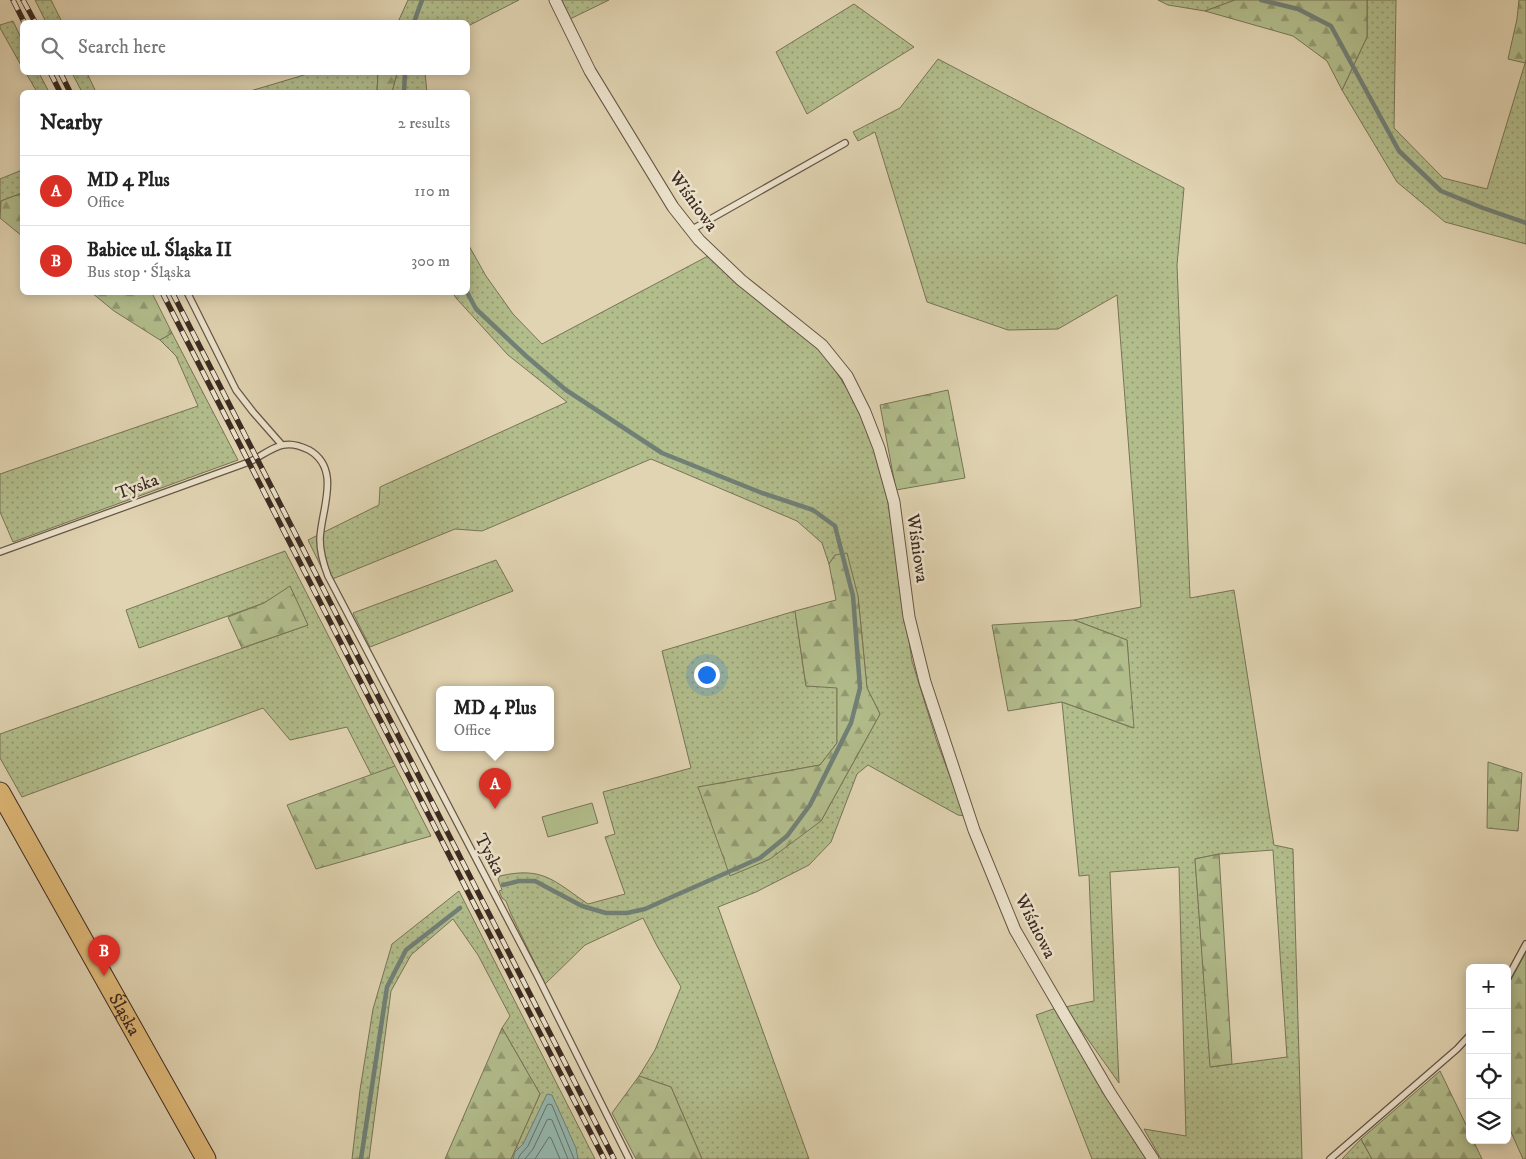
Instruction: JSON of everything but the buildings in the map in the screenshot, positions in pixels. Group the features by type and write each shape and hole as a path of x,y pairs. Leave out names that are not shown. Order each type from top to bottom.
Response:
{"main road":[{"name":"Śląska","path":"0,792 206,1159"}],"street":[{"name":"Wiśniowa","path":"555,0 590,71 673,207 699,240 741,280 822,344 847,376 865,412 879,448 894,502 909,617 925,682 974,830 1015,930 1110,1093 1153,1159"}],"lane":[{"path":"691,230 845,143"},
{"path":"188,295 236,390 282,445"},
{"name":"Tyska","path":"0,552 249,462 282,445 299,445 318,457 324,465 328,487 321,522 320,540 321,557 328,576 538,977 629,1159"},
{"path":"1511,972 1526,944"},
{"path":"1330,1159 1466,1039"}],"green space":[{"path":"35,0 51,0 61,20 45,20"},
{"path":"408,0 519,0 470,25 470,20 399,20"},
{"path":"558,0 609,0 568,20"},
{"path":"1158,0 1235,0 1205,11 1168,5"},
{"path":"1235,0 1367,0 1367,37 1342,90 1327,61 1293,36 1205,11"},
{"path":"1367,0 1396,0 1394,128 1443,178 1487,189 1526,60 1526,244 1445,222 1397,182 1342,90 1367,37"},
{"path":"1519,0 1526,0 1525,63 1508,59 1517,19"},
{"path":"854,4 914,47 807,114 776,52"},
{"path":"13,21 20,36 20,63 0,28 0,25"},
{"path":"938,59 1184,188 1177,265 1190,598 1234,590 1274,845 1293,849 1302,1159 1161,1159 1144,1129 1186,1136 1179,867 1110,872 1119,1083 1065,1007 1094,1001 1089,875 1079,876 1062,702 1133,728 1127,640 1074,620 1141,607 1117,295 1058,329 1008,330 927,302 875,132 858,141 853,132 900,108","holes":["1273,850 1287,1057 1211,1067 1195,859 1219,854"]},
{"path":"27,75 40,75 48,90 36,90"},
{"path":"73,75 88,75 95,90 81,90"},
{"path":"304,75 378,75 377,90 254,90"},
{"path":"378,75 396,75 393,90 377,90"},
{"path":"396,75 425,75 427,90 393,90"},
{"path":"20,171 20,194 1,201 0,218 0,179"},
{"path":"20,194 20,234 0,218 1,201"},
{"path":"470,248 486,276 513,314 542,344 708,256 824,353 860,409 884,477 912,661 937,742 965,816 958,815 868,765 857,774 831,842 809,865 756,892 718,907 809,1159 702,1159 671,1087 639,1076 655,1050 681,987 643,918 585,945 545,984 506,901 502,898 499,891 502,890 498,879 500,876 515,873 538,874 557,882 588,904 625,894 605,837 615,834 603,792 691,768 662,651 795,611 806,686 837,687 837,743 820,765 699,787 821,821 880,714 867,688 858,596 835,555 829,564 822,543 797,521 651,459 482,531 455,529 335,578 327,579 308,540 379,505 380,487 567,402 508,355 454,295 470,295"},
{"path":"94,295 153,295 172,333 160,340 114,311"},
{"path":"172,333 238,460 13,542 0,512 0,474 198,406 176,356 160,340"},
{"path":"948,390 965,478 896,490 880,405"},
{"path":"285,551 395,766 372,776 347,727 290,740 263,708 22,797 0,758 0,734 308,625 290,587 264,603 139,648 126,610"},
{"path":"847,553 858,596 867,688 880,714 821,821 770,859 730,876 698,787 820,765 837,743 837,688 806,686 795,611 836,600 829,564 835,555"},
{"path":"496,560 513,591 370,647 353,613"},
{"path":"290,586 308,625 242,648 228,617 264,603"},
{"path":"1074,620 1127,640 1134,728 1062,702 1008,711 992,625"},
{"path":"1488,762 1522,773 1518,831 1487,828"},
{"path":"395,766 431,836 316,869 287,805"},
{"path":"592,803 598,823 548,837 542,817"},
{"path":"1219,854 1232,1064 1210,1067 1195,859"},
{"path":"459,891 595,1159 511,1159 540,1094 502,1028 510,1016 478,955 453,919 411,955 391,991 369,1159 352,1159 360,1090 373,1009 392,944"},
{"path":"1526,952 1526,1159 1523,1159 1511,1132 1511,980"},
{"path":"1056,1008 1148,1159 1092,1159 1036,1015"},
{"path":"502,1028 540,1094 511,1159 445,1159"},
{"path":"1440,1071 1466,1125 1466,1144 1475,1144 1482,1159 1372,1159 1361,1139"},
{"path":"639,1076 671,1087 702,1159 636,1159 612,1113"},
{"path":"1361,1139 1372,1159 1342,1159"}],"water":[{"path":"547,1094 552,1095 576,1148 578,1159 513,1159 515,1152 523,1144"}],"waterway":[{"path":"415,20 422,0"},
{"path":"1261,0 1298,9 1331,26 1399,151 1441,191 1526,223"},
{"path":"404,90 405,75"},
{"path":"469,295 476,309 566,390 662,453 762,493 813,510 835,526 853,596 860,688 851,723 810,805 787,836 760,858 645,909 627,913 606,913 582,906 535,881 519,881 503,885"},
{"path":"361,1159 387,987 406,950 460,908"}],"railway":[{"path":"13,0 23,20"},
{"path":"23,0 34,20"},
{"path":"52,75 59,90"},
{"path":"62,75 69,90"},
{"path":"164,295 604,1159"},
{"path":"174,295 614,1159"}],"place":[{"name":"MD 4 Plus","path":"495,809"},
{"name":"Babice ul. Śląska II","path":"104,976"}]}
